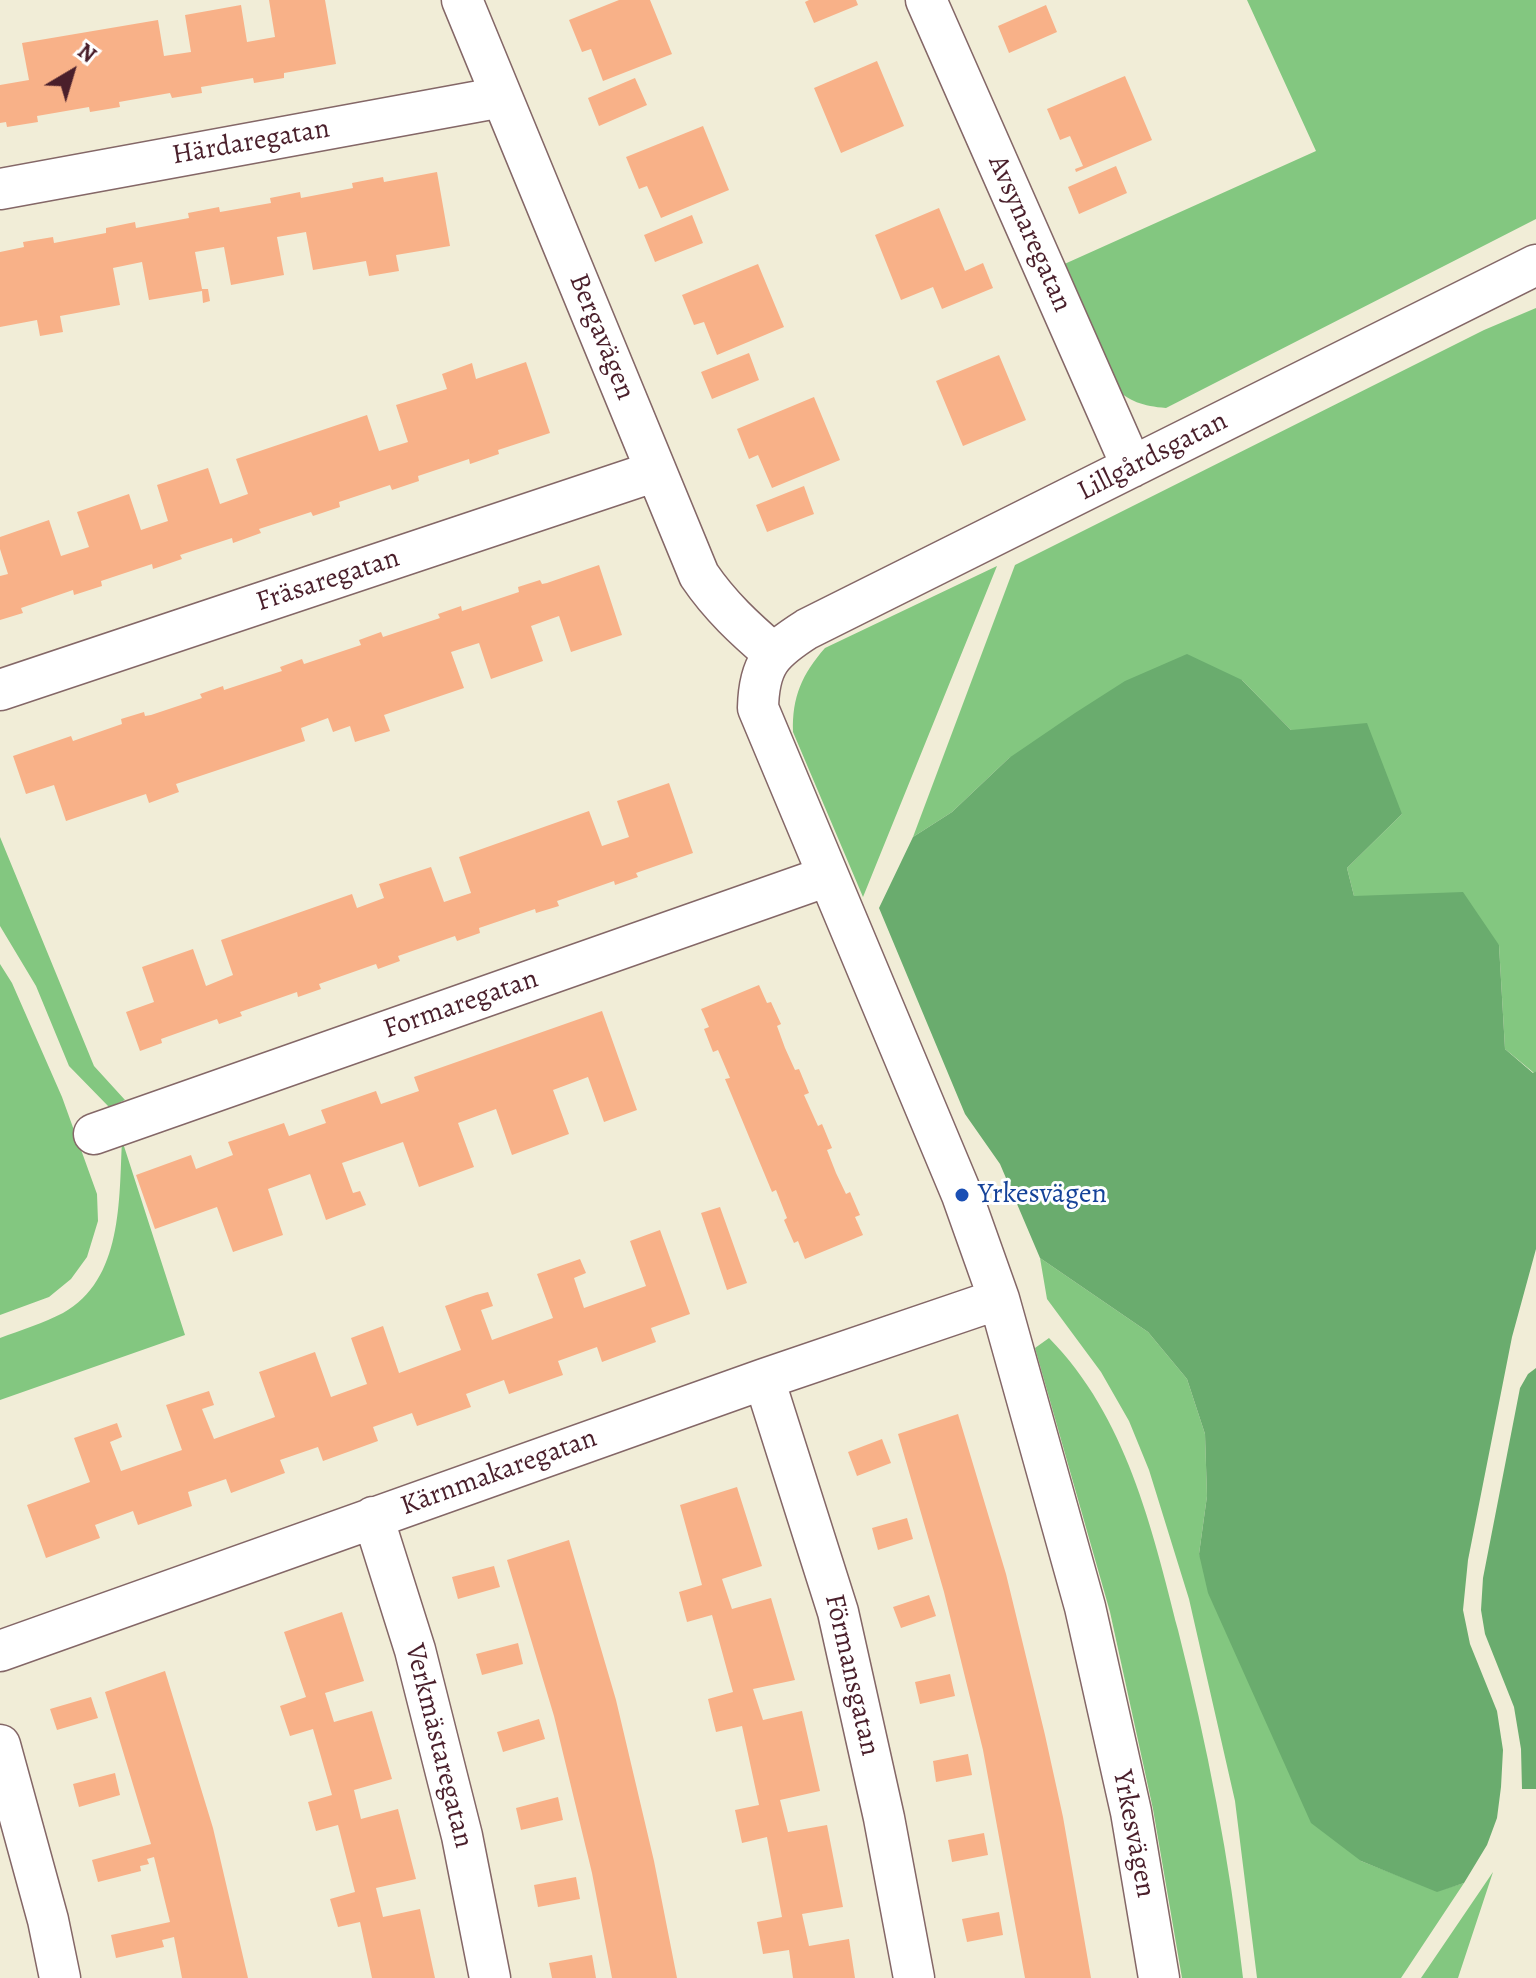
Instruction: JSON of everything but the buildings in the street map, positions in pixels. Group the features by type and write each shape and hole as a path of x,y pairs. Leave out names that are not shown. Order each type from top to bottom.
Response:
{"street":[{"name":"Bergavägen","path":"462,0 699,575 716,600 773,653"},
{"name":"Avsynaregatan","path":"926,0 1132,467"},
{"name":"Härdaregatan","path":"0,189 502,97"},
{"name":"Lillgårdsgatan","path":"773,653 807,629 1536,265"},
{"name":"Fräsaregatan","path":"0,690 656,471"},
{"name":"Yrkesvägen","path":"773,653 764,667 758,688 758,708 962,1195 999,1299 1085,1607 1131,1812 1159,1978"},
{"name":"Formaregatan","path":"94,1134 828,876"},
{"name":"Kärnmakaregatan","path":"0,1651 764,1379 999,1299"},
{"name":"Förmansgatan","path":"764,1379 838,1612 884,1818 914,1978"},
{"name":"Verkmästaregatan","path":"373,1517 415,1650 458,1820 490,1978"},
{"path":"0,1745 48,1920 60,1978"}],"green space":[{"path":"1247,0 1536,0 1536,219 1166,408 1143,404 1130,399 1112,385 1060,266 1316,151"},
{"path":"1536,308 1534,1073 1505,1049 1499,945 1354,896 1347,868 1402,814 1291,730 1242,680 1009,758 952,812 913,837 1015,565 1484,330"},
{"path":"997,566 863,897 793,732 794,708 800,687 825,648"},
{"path":"1187,654 1242,680 1291,730 1367,723 1402,814 1347,868 1354,896 1463,892 1499,945 1505,1049 1533,1073 1536,1071 1536,1249 1512,1337 1468,1560 1463,1610 1470,1644 1497,1711 1503,1750 1501,1787 1497,1818 1487,1845 1464,1883 1437,1892 1361,1861 1311,1823 1208,1593 1199,1554 1207,1496 1205,1434 1187,1379 1148,1332 1040,1258 1000,1164 965,1114 879,908 913,837 952,812 1009,758 1075,713 1125,681"},
{"path":"0,837 94,1066 125,1100 109,1107 69,1066 36,986 0,926"},
{"path":"0,964 12,983 62,1097 97,1194 98,1221 87,1257 71,1279 49,1297 0,1315"},
{"path":"122,1140 185,1335 0,1400 0,1338 63,1313 83,1299 107,1259 118,1212"},
{"path":"1040,1258 1148,1332 1187,1379 1205,1434 1207,1496 1199,1554 1361,1861 1437,1891 1464,1883 1401,1978 1257,1978 1235,1801 1189,1599 1149,1470 1129,1421 1101,1372 1047,1299"},
{"path":"1049,1338 1076,1369 1117,1438 1133,1475 1158,1552 1208,1759 1243,1978 1182,1978 1153,1809 1110,1612 1035,1348"},
{"path":"1536,1368 1536,1789 1522,1789 1521,1749 1514,1707 1485,1634 1481,1610 1483,1578 1520,1388 1528,1374"},
{"path":"1493,1872 1458,1978 1421,1978"}],"place":[{"name":"Yrkesvägen","path":"962,1195"}]}
